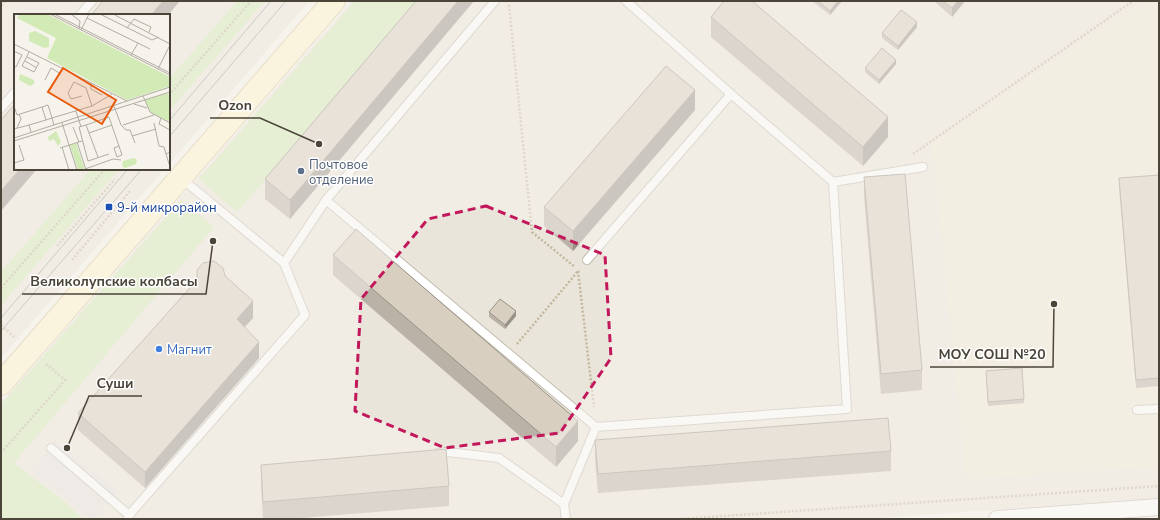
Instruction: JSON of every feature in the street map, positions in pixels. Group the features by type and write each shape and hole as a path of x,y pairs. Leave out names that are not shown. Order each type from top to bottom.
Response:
{"main road":[{"path":"1,384 334,1"}],"street":[{"path":"997,519 1159,507"}],"lane":[{"path":"81,14 92,1"},
{"path":"284,263 326,200 495,1"},
{"path":"326,200 596,427 847,409 833,182 626,1"},
{"path":"1,108 14,93"},
{"path":"587,260 731,94"},
{"path":"833,182 923,167"},
{"path":"51,448 129,517 304,315 284,263 181,178"},
{"path":"1137,410 1159,409"},
{"path":"566,519 564,504 596,427"},
{"path":"425,454 448,452 499,458 564,504"}],"path":[{"path":"1,6 5,1"},
{"path":"170,94 251,1"},
{"path":"509,1 532,232 578,270 596,427"},
{"path":"911,155 1133,1"},
{"path":"1,288 104,170"},
{"path":"57,246 115,179"},
{"path":"72,260 130,191"},
{"path":"509,354 578,270"},
{"path":"1,325 14,337"},
{"path":"1,453 65,380 46,364"},
{"path":"680,519 1159,486"}],"highlighted area":[{"path":"486,206 605,255 611,358 560,433 445,448 355,411 361,299 428,219"}],"shaded area":[{"path":"1,1 309,1 170,163 170,14 14,14 14,170 163,170 1,358"},
{"path":"352,1 1159,1 1159,498 866,519 1,519 1,403"},
{"path":"1142,1 1159,1 1159,466 966,479 932,143"},
{"path":"55,441 117,491 94,519 91,519 31,470"}],"green space":[{"path":"237,1 265,1 170,110 170,78"},
{"path":"355,1 421,1 237,212 199,179"},
{"path":"90,170 118,170 1,305 1,272"},
{"path":"181,200 214,227 14,463 69,505 83,519 1,519 1,404"}],"building":[{"path":"103,1 163,1 152,14 92,14"},
{"path":"416,1 458,1 290,200 265,179"},
{"path":"724,1 752,1 888,117 863,147 711,17"},
{"path":"818,1 838,1 830,11"},
{"path":"943,1 958,1 952,8"},
{"path":"901,10 917,22 898,46 882,33"},
{"path":"882,48 896,60 879,80 865,68"},
{"path":"666,66 695,90 573,231 544,207"},
{"path":"14,105 14,170 19,170 1,191 1,120"},
{"path":"905,174 922,370 881,374 864,177"},
{"path":"1159,175 1159,378 1136,380 1119,178"},
{"path":"356,229 578,421 556,447 333,255"},
{"path":"214,261 223,268 225,276 253,301 237,319 259,342 145,472 78,413 197,280 197,270 203,263"},
{"path":"500,299 516,311 505,325 489,312"},
{"path":"1022,368 1024,399 988,402 986,371"},
{"path":"888,418 891,451 598,474 595,440"},
{"path":"446,449 449,486 263,502 261,465"}],"tram line":[{"path":"170,120 271,1"},
{"path":"170,136 286,1"},
{"path":"1,318 127,170"},
{"path":"1,331 141,170"}],"place":[{"name":"Ozon","path":"319,144"},
{"name":"Почтовое отделение","path":"301,171"},
{"name":"9-й микрорайон","path":"109,207"},
{"name":"Великолупские колбасы","path":"213,241"},
{"name":"МОУ СОШ №20","path":"1054,304"},
{"name":"Магнит","path":"159,349"},
{"name":"Суши","path":"67,448"}]}
